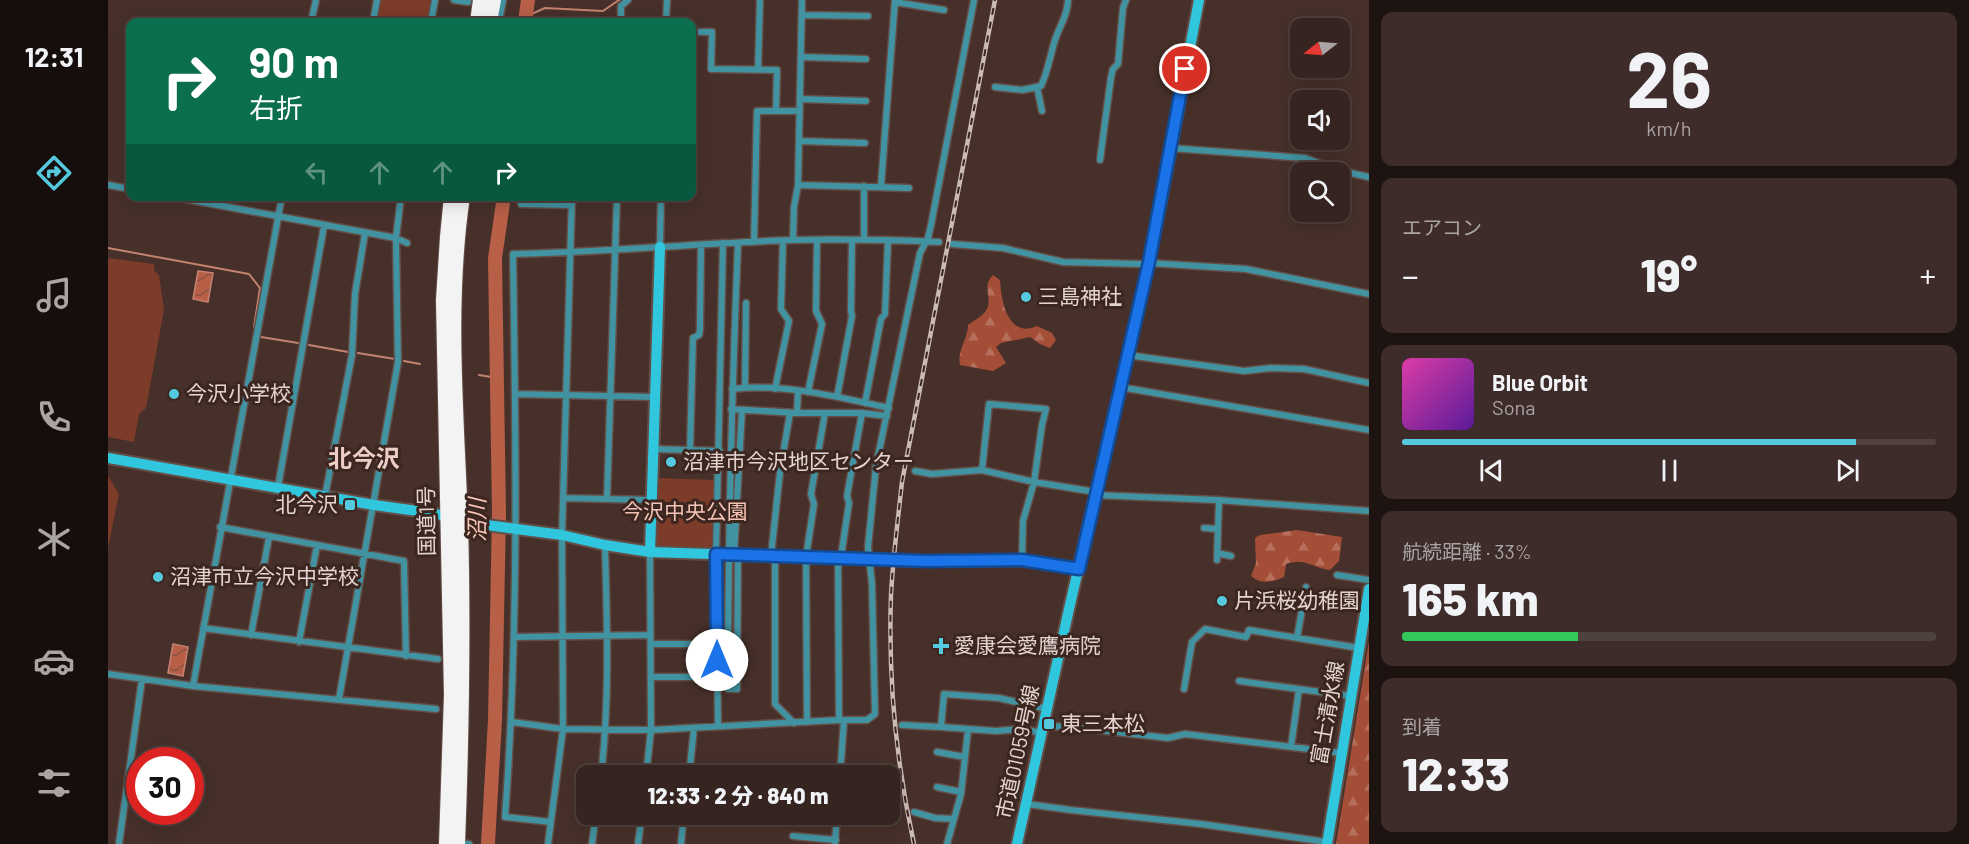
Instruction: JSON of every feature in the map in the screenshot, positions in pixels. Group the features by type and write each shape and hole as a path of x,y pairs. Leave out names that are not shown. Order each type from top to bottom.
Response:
{"highway":[{"path":"478,18 480,0"},
{"path":"491,18 494,0"},
{"name":"国道1号","path":"451,201 443,300 454,519 461,757 458,844"},
{"name":"国道1号","path":"446,844 454,519 454,333 456,271 463,201"}],"street":[{"path":"312,18 316,0"},
{"path":"374,18 377,0"},
{"path":"432,18 435,0"},
{"path":"454,0 468,2 468,0"},
{"path":"500,18 503,0"},
{"path":"621,18 621,6 628,0"},
{"path":"666,18 667,0"},
{"path":"758,69 760,0"},
{"path":"793,240 800,141 802,0"},
{"path":"512,722 563,729 651,730 867,720 875,714 872,584 868,547 876,466 920,253 931,225 974,0"},
{"path":"995,87 1022,90 1041,86 1068,0"},
{"path":"1100,160 1111,77 1113,69 1118,64 1123,8 1126,0"},
{"name":"市道01059号線","path":"1017,844 1149,262 1199,0"},
{"path":"881,186 895,1 944,10"},
{"path":"802,15 868,16"},
{"path":"696,32 712,32 711,69 777,70 776,111"},
{"path":"801,57 866,59"},
{"path":"1037,87 1042,111"},
{"path":"800,99 866,101"},
{"path":"754,242 757,111 800,111"},
{"path":"800,141 865,143"},
{"path":"1170,148 1305,158 1337,170 1369,177"},
{"path":"798,184 909,188"},
{"path":"108,185 126,188"},
{"path":"864,186 864,240"},
{"path":"195,201 396,238 407,243"},
{"path":"193,686 220,527 281,201"},
{"path":"339,699 398,363 396,238 400,201"},
{"path":"521,201 521,204 572,205"},
{"path":"548,844 563,729 562,535 572,201"},
{"path":"607,498 617,201"},
{"path":"648,765 651,730 650,552 661,201"},
{"path":"278,487 324,226"},
{"path":"325,496 351,355 355,294 365,233"},
{"path":"551,822 505,817 515,637 512,528 515,394 513,254 570,253 793,240 939,242"},
{"path":"808,392 822,324 816,314 817,240"},
{"path":"837,397 852,315 852,240"},
{"path":"864,402 881,320 885,314 888,240"},
{"path":"775,389 789,321 781,309 783,241"},
{"path":"723,243 720,451 729,555 737,689 728,689 729,555 731,410 738,243"},
{"path":"952,244 1004,248 1063,262 1141,264 1149,262 1246,269 1369,294"},
{"path":"690,450 693,338 699,335 700,329 701,245"},
{"path":"745,387 746,303"},
{"path":"723,313 735,312"},
{"path":"1127,355 1244,372 1271,368 1304,369 1369,383"},
{"path":"1120,387 1369,430"},
{"path":"732,388 808,392 889,408"},
{"path":"794,723 775,704 773,556 780,472 798,391"},
{"path":"515,394 655,397"},
{"path":"982,470 989,404 1046,409 1034,482 1023,521 1022,560"},
{"path":"731,410 862,413 887,416"},
{"path":"718,726 717,644 729,555 742,410"},
{"path":"807,722 806,557 814,504 811,494 825,413"},
{"path":"840,765 840,557 849,503 847,496 862,413"},
{"path":"654,449 720,451"},
{"path":"108,458 374,505 432,513 483,525 562,535 650,552 927,561 1022,560 1079,569"},
{"path":"915,471 932,474 982,470 1095,493 1369,511"},
{"path":"563,498 652,501"},
{"path":"1219,500 1217,557 1232,556"},
{"path":"220,527 405,561 406,656"},
{"path":"1204,528 1218,529"},
{"path":"251,635 269,537"},
{"path":"299,642 317,545"},
{"path":"602,765 606,730 605,545"},
{"path":"1337,575 1369,580"},
{"path":"1297,638 1306,587"},
{"name":"富士清水線","path":"1327,843 1369,589"},
{"path":"203,628 438,659"},
{"path":"1184,689 1192,642 1204,629 1246,638 1249,630 1359,648"},
{"path":"515,637 651,635"},
{"path":"651,644 717,644"},
{"path":"108,674 193,686 436,709"},
{"path":"651,677 717,677"},
{"path":"119,844 142,678"},
{"path":"1239,681 1351,696"},
{"path":"1291,747 1299,689"},
{"path":"941,727 944,694 999,698 1047,709"},
{"path":"902,724 1011,731 1082,728 1168,738 1185,734 1341,753"},
{"path":"690,765 694,728"},
{"path":"947,844 961,792 968,730"},
{"path":"937,752 965,757"},
{"path":"937,787 961,792"},
{"path":"1027,804 1202,824 1327,843"},
{"path":"914,812 935,818 954,819"},
{"path":"592,844 595,825"},
{"path":"638,844 641,825"},
{"path":"681,844 683,825"},
{"path":"793,836 836,842 837,825"}],"green space":[{"path":"379,0 429,0 431,3 429,18 376,18"},
{"path":"108,258 154,264 154,270 159,275 164,310 146,408 139,414 134,442 108,437"},
{"path":"993,275 1000,280 1004,307 1013,323 1027,329 1037,326 1052,333 1056,340 1050,348 1030,337 1001,343 996,347 1006,363 993,371 960,365 959,360 968,325 983,314 988,307 987,289"},
{"path":"108,476 119,494 108,548"},
{"name":"今沢中央公園","path":"658,478 714,480 712,547 708,551 661,549 656,543"},
{"path":"1297,530 1342,537 1339,561 1330,570 1304,562 1286,564 1284,577 1271,581 1259,581 1251,576 1256,563 1255,538 1260,535"},
{"path":"1369,641 1369,844 1336,844"}],"water":[{"path":"198,271 213,273 208,302 193,299"},
{"path":"173,644 188,647 183,676 168,673"}],"waterway":[{"name":"沼川","path":"526,18 528,0"},
{"path":"525,17 545,8 603,11 619,0"},
{"name":"沼川","path":"488,844 495,720 499,513 495,258 503,201"},
{"path":"108,248 249,274 260,288 254,327"},
{"path":"261,337 298,343"},
{"path":"309,345 348,352"},
{"path":"358,353 395,359"},
{"path":"404,361 420,364"},
{"path":"479,375 497,378"}],"railway":[{"path":"914,844 902,782 892,689 890,626 894,552 902,482 995,0"}],"place":[{"name":"三島神社","path":"1026,297"},
{"name":"今沢小学校","path":"174,394"},
{"name":"沼津市今沢地区センター","path":"671,462"},
{"name":"北今沢","path":"350,505"},
{"name":"沼津市立今沢中学校","path":"158,577"},
{"name":"片浜桜幼稚園","path":"1222,601"},
{"name":"愛康会愛鷹病院","path":"941,646"},
{"name":"東三本松","path":"1049,724"}],"district":[{"name":"北今沢","path":"364,459"}],"route":[{"path":"717,660 716,554 927,561 1022,560 1079,569 1149,262 1185,69"}]}
